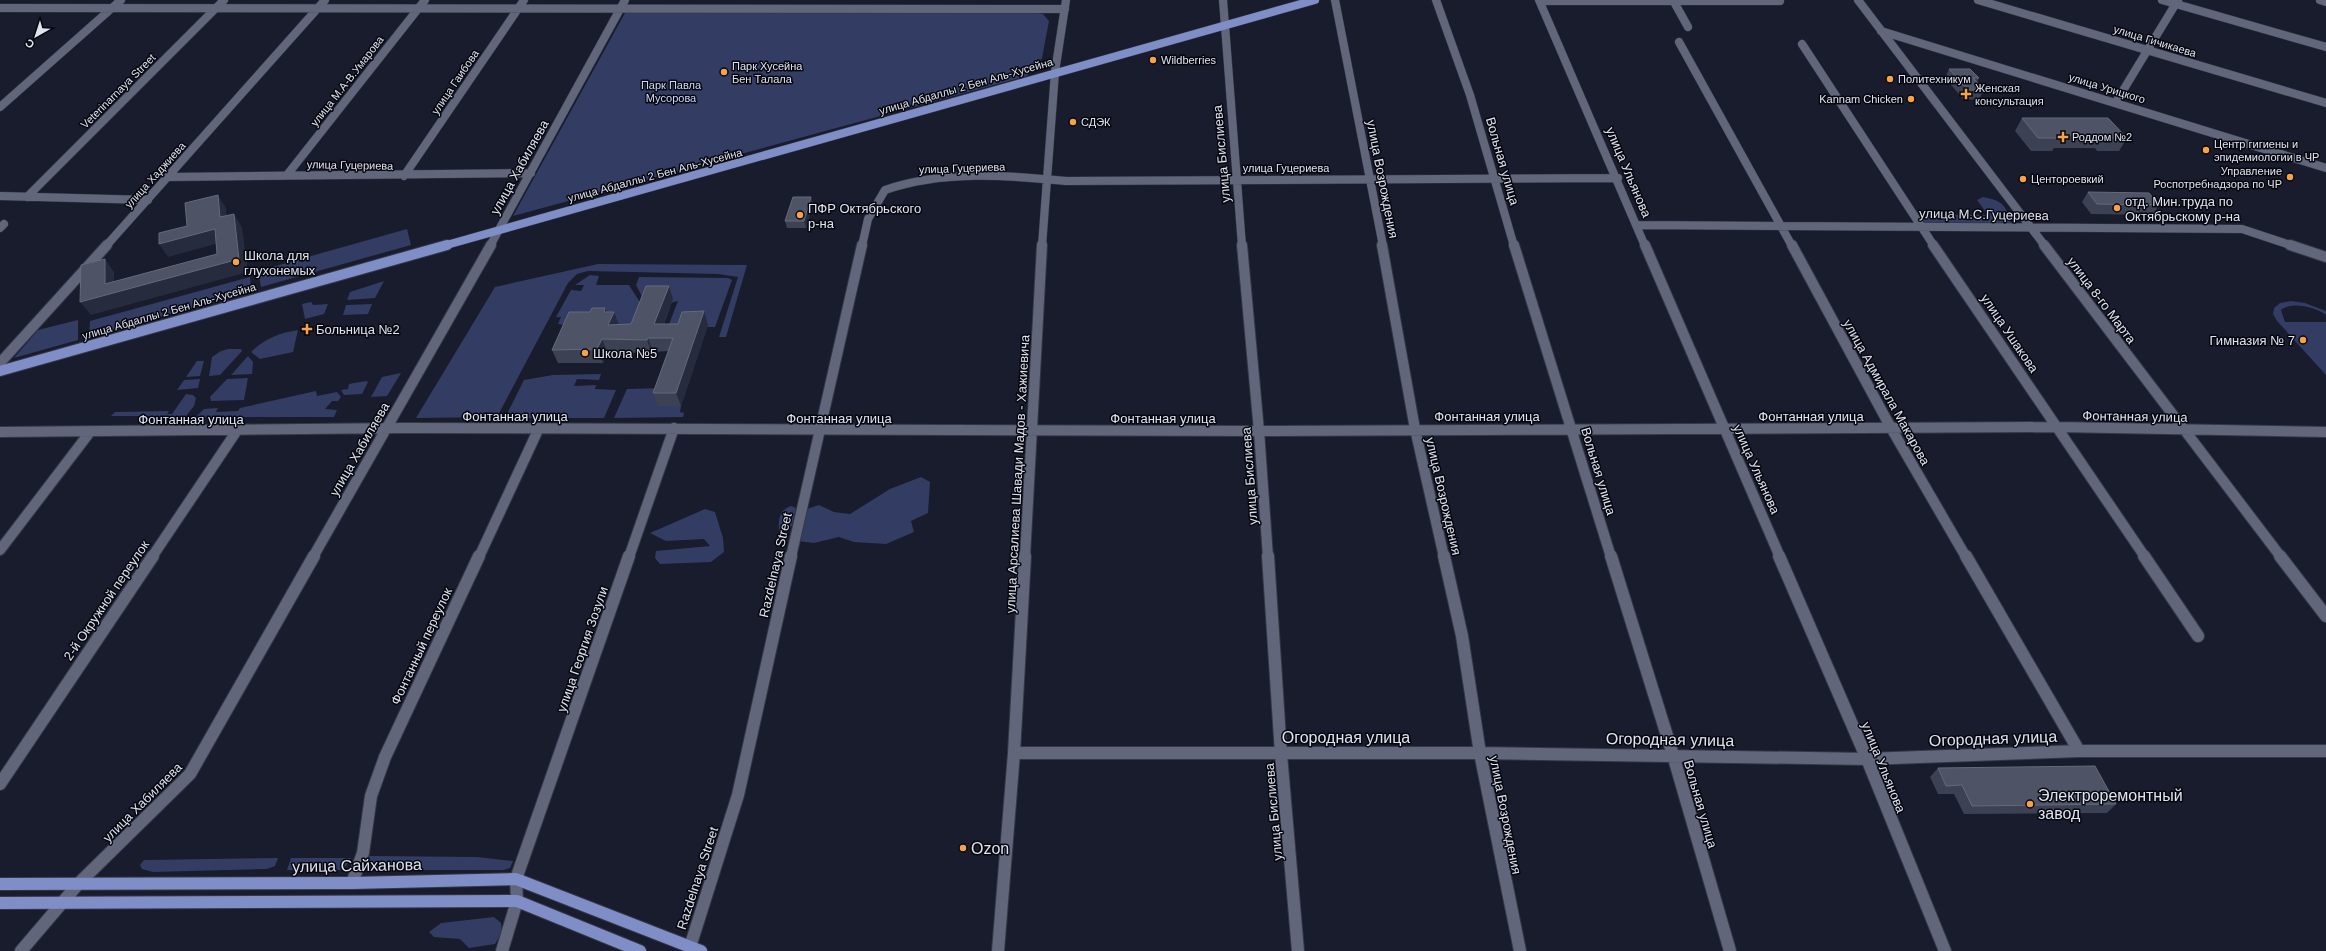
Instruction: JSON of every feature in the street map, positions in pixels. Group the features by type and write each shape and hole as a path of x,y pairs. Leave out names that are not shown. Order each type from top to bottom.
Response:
{"main road":[{"name":"улица Абдаллы 2 Бен Аль-Хусейна","path":"0,371 500,229 772,154 1055,72 1315,0"},
{"name":"улица Сайханова","path":"0,884 352,882 516,879 695,949"},
{"path":"0,903 517,901 640,951"}],"street":[{"path":"0,106 121,0"},
{"name":"Veterinarnaya Street","path":"27,197 224,0"},
{"name":"улица Хаджиева","path":"0,363 169,177 325,0"},
{"name":"улица М.А-В.Умарова","path":"287,175 425,0"},
{"name":"улица Гаибова","path":"404,176 524,0"},
{"path":"716,7 719,0"},
{"path":"814,8 816,0"},
{"path":"916,8 919,0"},
{"name":"улица Бислиева","path":"1222,0 1236,179 1259,431 1281,754 1298,951"},
{"name":"улица Возрождения","path":"1335,0 1371,180 1415,428 1462,636 1480,753 1520,951"},
{"name":"Вольная улица","path":"1436,0 1470,95 1493,178 1673,755 1730,951"},
{"path":"1540,0 1780,1"},
{"name":"улица Ульянова","path":"1540,0 1618,178 1867,759 1945,951"},
{"path":"1673,0 1688,27"},
{"name":"улица Гичикаева","path":"1978,0 2326,103"},
{"path":"2162,0 2176,2 2326,47"},
{"path":"2320,0 2326,2"},
{"name":"улица 8-го Марта","path":"1860,1 2030,228 2326,616"},
{"path":"2116,102 2176,2"},
{"path":"0,8 519,8 623,4 716,7 916,8 1065,4"},
{"name":"улица Хабиляева","path":"20,951 79,883 190,774 531,174 623,4"},
{"name":"улица Арсалиева Шавади Мадов - Хажиевича","path":"998,951 1014,753 1046,179 1055,72 1065,4"},
{"name":"улица Урицкого","path":"1881,31 2116,102 2326,168"},
{"name":"улица Адмирала Макарова","path":"1679,42 1782,225 1891,428 2079,751"},
{"name":"улица Ушакова","path":"1802,44 1921,227 2058,427 2198,636"},
{"name":"улица Гуцериева","path":"169,177 531,174"},
{"name":"улица Гуцериева","path":"885,190 912,180 946,178 1046,179 1066,181 1618,178"},
{"name":"Razdelnaya Street","path":"695,949 738,795 868,219 885,190"},
{"path":"0,196 148,200"},
{"name":"улица М.С.Гуцериева","path":"1637,224 2242,229 2326,257"},
{"name":"Фонтанная улица","path":"0,432 236,432 539,428 674,428 819,431 1259,431 1415,428 1725,429 2058,427 2326,432"},
{"name":"Фонтанный переулок","path":"352,882 363,853 371,796 385,756 539,428"},
{"name":"улица Георгия Зозули","path":"516,879 674,428"},
{"path":"0,550 90,432"},
{"name":"2-й Окружной переулок","path":"0,784 236,432"},
{"name":"Огородная улица","path":"1014,753 1480,753 1867,759 2079,751 2326,751"},
{"path":"502,951 517,901 516,879"}],"green space":[{"name":"Парк Павла Мусорова","path":"1026,11 1043,14 1049,21 1042,58 1027,76 513,216 625,13"},
{"path":"1983,197 1995,200 2002,204 2007,211 2011,223 2008,225 1924,223 1918,217 1940,215 1988,215 1977,200"},
{"path":"407,229 411,245 261,287 258,271"},
{"path":"598,264 747,265 726,337 719,337 738,277 718,274 588,271 577,274 568,283 497,417 416,418 495,287"},
{"path":"590,275 599,276 596,285 629,285 646,312 636,337 558,324 561,317 556,317 571,290 581,291 584,285 575,285"},
{"path":"250,277 251,291 89,337 90,321"},
{"path":"639,277 728,278 732,280 715,327 708,327 708,325 664,337 678,301 648,308 636,285"},
{"path":"384,281 375,298 347,300 350,292"},
{"path":"2291,301 2305,303 2326,311 2326,315 2304,306 2291,306 2281,310 2285,322 2326,322 2326,375 2277,321 2273,314 2274,308 2280,303"},
{"path":"311,302 313,305 328,304 324,314 305,319 302,304"},
{"path":"372,304 368,314 343,315 346,305"},
{"path":"78,320 78,340 14,358 38,330"},
{"path":"298,330 293,352 260,359 251,352 272,337"},
{"path":"228,349 241,349 242,351 220,375 209,376 212,357 221,351"},
{"path":"248,356 253,362 252,374 231,375"},
{"path":"197,361 204,361 200,376 186,377"},
{"path":"401,373 387,396 371,397 382,377"},
{"path":"601,374 599,380 577,379 574,386 596,385 595,389 616,390 604,418 505,418 524,380 553,375"},
{"path":"248,378 244,400 211,401 210,397 227,379"},
{"path":"200,379 198,388 177,390 184,380"},
{"path":"366,381 368,382 362,394 344,395 341,390 348,389 349,384"},
{"path":"664,388 658,406 681,406 680,412 684,413 683,417 614,418 627,389"},
{"path":"316,391 317,396 337,392 341,397 338,401 332,401 325,409 337,410 334,417 196,417 204,409 218,408 216,412 238,411 240,408"},
{"path":"186,394 193,395 196,398 194,406 186,416 111,416 115,412 169,411 167,414 172,414"},
{"path":"921,477 930,482 928,513 911,521 914,532 886,544 854,542 839,537 814,543 798,541 804,510 819,505 834,512 850,514 890,489"},
{"path":"791,506 796,508 792,525 784,537 779,535 780,518 783,511"},
{"path":"705,509 715,512 723,538 724,552 711,562 660,564 655,558 656,551 710,546 704,539 666,541 650,533"},
{"path":"370,856 477,857 513,861 510,868 504,870 369,870 365,868 366,858"},
{"path":"278,858 275,866 267,869 153,872 142,869 140,865 144,860"},
{"path":"291,858 351,858 344,869 335,871 287,870"},
{"path":"494,917 501,923 502,932 495,944 469,948 460,939 434,937 429,932 441,923"}],"building":[{"path":"1949,69 1970,69 1979,78 1973,78 1984,90 1968,90"},
{"path":"2022,118 2108,118 2127,138 2105,138 2102,135 2057,135 2060,138 2038,138"},
{"path":"2088,192 2149,193 2159,205 2097,204"},
{"path":"218,195 220,217 234,214 239,259 80,302 81,265 105,259 105,284 217,254 215,229 159,244 159,233 187,226 185,203"},
{"path":"793,197 811,197 804,221 785,221"},
{"path":"646,286 669,286 654,324 678,324 682,312 704,311 676,393 653,393 673,338 648,338 647,340 602,339 597,349 552,350 569,312 590,312 592,308 605,308 604,312 614,312 608,325 631,324"},
{"name":"Электроремонтный завод","path":"2095,766 2116,804 1972,806 1962,785 1946,786 1938,768"}],"place":[{"name":"Wildberries","path":"1153,60"},
{"name":"Парк Хусейна Бен Талала","path":"724,72"},
{"name":"Политехникум","path":"1890,79"},
{"name":"Женская консультация","path":"1966,94"},
{"name":"Kannam Chicken","path":"1911,99"},
{"name":"СДЭК","path":"1073,122"},
{"name":"Роддом №2","path":"2063,137"},
{"name":"Центр гигиены и эпидемиологии в ЧР","path":"2206,150"},
{"name":"Управление Роспотребнадзора по ЧР","path":"2290,177"},
{"name":"Центороевкий","path":"2023,179"},
{"name":"отд. Мин.труда по Октябрьскому р-на","path":"2117,208"},
{"name":"ПФР Октябрьского р-на","path":"800,215"},
{"name":"Школа для глухонемых","path":"236,262"},
{"name":"Больница №2","path":"307,329"},
{"name":"Гимназия № 7","path":"2303,340"},
{"name":"Школа №5","path":"585,353"},
{"name":"Электроремонтный завод","path":"2030,804"},
{"name":"Ozon","path":"963,848"}]}
